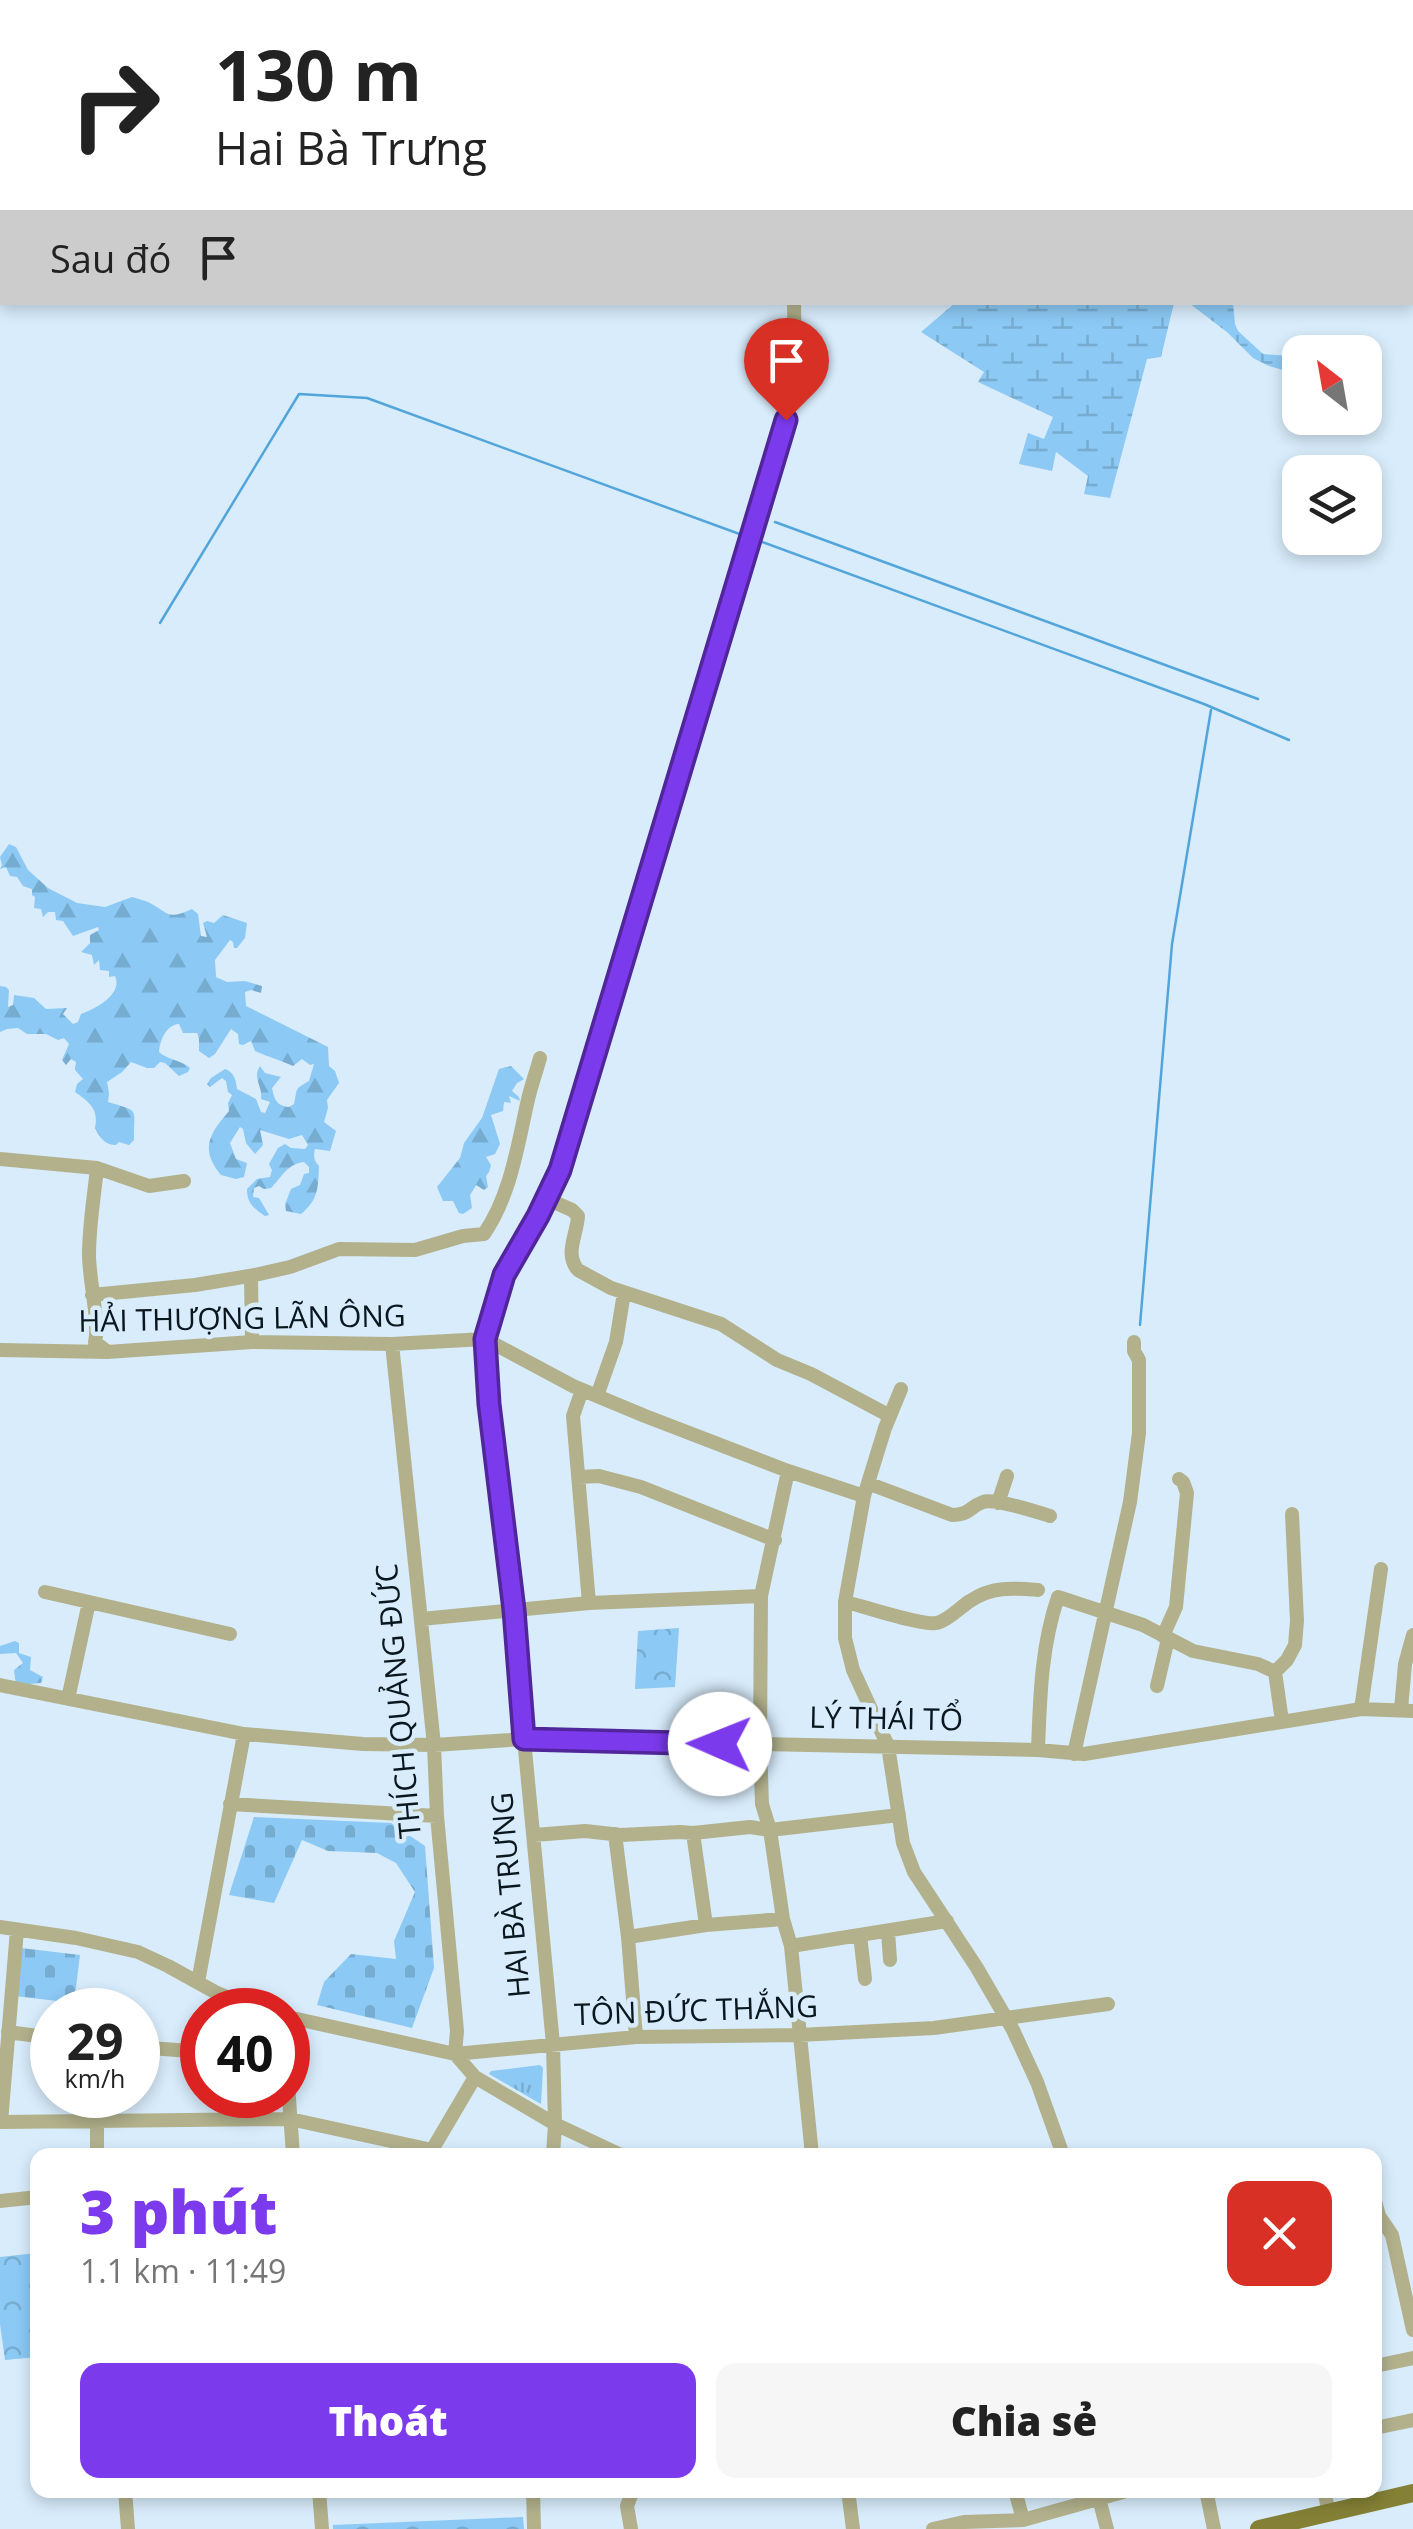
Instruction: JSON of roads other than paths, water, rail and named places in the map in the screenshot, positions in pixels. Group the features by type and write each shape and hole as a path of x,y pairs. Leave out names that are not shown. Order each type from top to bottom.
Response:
{"main road":[{"path":"1259,2529 1413,2493"}],"street":[{"name":"HAI BÀ TRƯNG","path":"554,2148 553,2044 485,1339 504,1275 560,1170 786,420 794,359 794,305"},
{"path":"92,1296 251,1276 339,1249 415,1250 484,1234 496,1215 512,1171 540,1058"},
{"path":"0,1159 97,1168 149,1186 184,1180"},
{"path":"97,1168 89,1256 98,1332 95,1342 106,1352"},
{"path":"547,1198 578,1216 571,1254 573,1266 611,1288 721,1324 777,1360 890,1416"},
{"path":"251,1276 252,1342"},
{"path":"597,1396 616,1342 624,1293"},
{"path":"485,1339 582,1390 788,1471 952,1515 962,1515 982,1502 1050,1516"},
{"name":"HẢI THƯỢNG LÃN ÔNG","path":"0,1350 106,1352 252,1342 392,1344 485,1339"},
{"path":"1074,1754 1130,1502 1139,1434 1139,1360 1134,1342"},
{"name":"THÍCH QUẢNG ĐỨC","path":"392,1344 434,1745 458,2031 456,2054"},
{"path":"901,1388 867,1490 845,1602 845,1638 853,1670 888,1746 903,1843 914,1872 1019,2041 1061,2148"},
{"path":"582,1390 573,1416 588,1603"},
{"path":"788,1471 761,1596 762,1804 791,1946 811,2148"},
{"path":"579,1476 599,1476 641,1487 775,1540"},
{"path":"998,1503 1007,1476"},
{"path":"1157,1686 1178,1590 1186,1493 1179,1479"},
{"path":"1275,1672 1294,1645 1297,1621 1292,1514"},
{"path":"1362,1708 1381,1570"},
{"path":"845,1602 935,1624 990,1591 1005,1587 1038,1590"},
{"path":"46,1592 230,1634"},
{"path":"421,1619 588,1603 761,1596"},
{"path":"1038,1750 1043,1654 1058,1597 1142,1625 1193,1651 1258,1664 1275,1672"},
{"path":"68,1698 89,1602"},
{"path":"1407,1710 1405,1664 1413,1635"},
{"path":"1275,1672 1282,1721"},
{"name":"LÝ THÁI TỔ","path":"0,1685 244,1734 363,1744 434,1745 524,1739 1038,1750 1074,1754 1362,1708 1407,1710"},
{"path":"198,1982 244,1734"},
{"path":"230,1804 437,1816"},
{"path":"750,1827 762,1804"},
{"path":"534,1835 585,1831 693,1833 750,1827 770,1830 900,1815"},
{"path":"693,1833 706,1924"},
{"path":"615,1834 636,2037"},
{"path":"628,1937 706,1924 783,1920"},
{"path":"791,1946 947,1921"},
{"path":"0,1927 138,1952 211,1988"},
{"path":"17,1930 4,2009 8,2032 2,2065 1,2122 290,2119 418,2148"},
{"path":"888,1931 890,1960"},
{"path":"860,1935 865,1979"},
{"name":"TÔN ĐỨC THẮNG","path":"310,2022 456,2054 636,2037 799,2036 934,2028 1108,2004"},
{"path":"8,2032 30,2035"},
{"path":"456,2054 475,2077 606,2148"},
{"path":"437,2148 475,2077"},
{"path":"290,2119 292,2148"},
{"path":"97,2123 98,2148"},
{"path":"382,2148 385,2140"},
{"path":"0,2200 30,2198"},
{"path":"1382,2220 1392,2235 1413,2330"},
{"path":"1382,2365 1413,2358"},
{"path":"1382,2427 1413,2420"},
{"path":"126,2498 128,2529"},
{"path":"320,2498 322,2529"},
{"path":"533,2498 534,2529"},
{"path":"630,2498 627,2506 631,2529"},
{"path":"849,2498 853,2529"},
{"path":"1017,2498 1023,2520"},
{"path":"933,2529 964,2522 1023,2520 1081,2498"},
{"path":"1099,2498 1107,2529"},
{"path":"1208,2498 1214,2529"},
{"path":"1325,2498 1328,2513"}],"waterway":[{"path":"160,623 299,394 367,398 745,536"},
{"path":"775,522 1258,699"},
{"path":"757,540 1204,704 1289,740"},
{"path":"1140,1325 1172,944 1211,710"}]}
